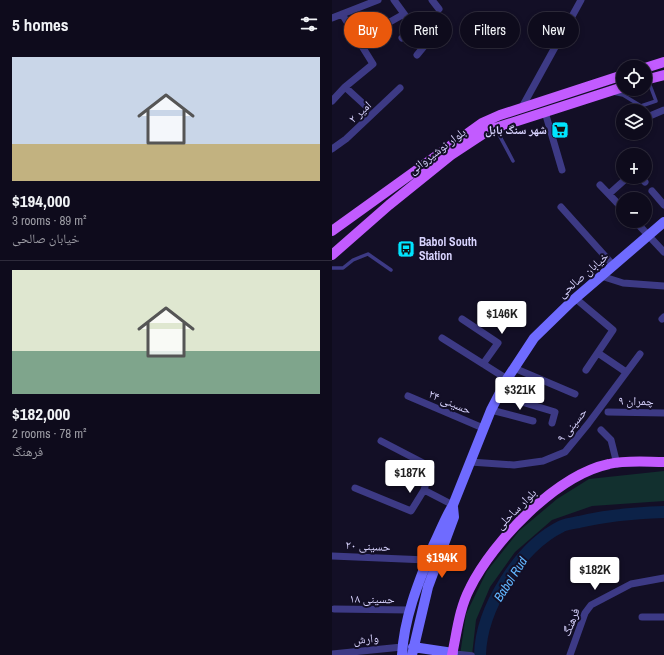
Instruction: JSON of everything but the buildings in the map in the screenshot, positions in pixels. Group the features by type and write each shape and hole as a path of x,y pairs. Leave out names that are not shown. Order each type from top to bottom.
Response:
{"main road":[{"path":"652,66 664,62"},
{"path":"652,78 664,75"},
{"name":"بلوار نوشیروانی","path":"332,231 482,122 616,77"},
{"name":"بلوار نوشیروانی","path":"332,255 451,155 489,130 616,89"},
{"name":"خيابان صالحی","path":"402,651 409,610 427,560 447,514 453,505 483,428 507,379 534,338 575,298 664,222"},
{"name":"بلوار ساحلی","path":"453,654 458,618 470,588 484,564 508,534 538,503 574,478 609,464 664,462"},
{"name":"خيابان صالحی","path":"413,651 428,587 454,517 453,505"},
{"path":"413,651 453,654"}],"street":[{"path":"332,18 378,0"},
{"path":"394,0 403,12"},
{"path":"432,0 438,9"},
{"path":"521,109 581,0"},
{"path":"332,101 345,87 373,64 342,14"},
{"path":"417,55 423,48"},
{"path":"345,87 368,108"},
{"name":"امیر ۲","path":"332,149 346,140 400,88"},
{"path":"652,115 664,110"},
{"path":"545,112 562,170"},
{"path":"609,194 620,184"},
{"path":"600,185 616,202"},
{"path":"652,191 664,205"},
{"path":"560,207 613,265"},
{"path":"642,228 664,252"},
{"path":"601,276 623,283 664,286"},
{"path":"575,298 613,330 586,370"},
{"path":"462,319 498,344 483,364"},
{"path":"442,338 507,379"},
{"path":"598,352 626,372"},
{"name":"حسینی ٩","path":"470,462 514,465 543,460 565,452 588,424 640,354"},
{"path":"514,368 575,394"},
{"path":"499,395 555,412 552,423"},
{"name":"حسینی ۲۴","path":"408,396 483,428"},
{"path":"491,410 533,421"},
{"name":"چمران ۹","path":"608,412 664,413"},
{"path":"601,430 611,440 616,464"},
{"path":"355,488 411,511 424,490 432,468 380,441"},
{"path":"424,490 453,505"},
{"name":"حسینی ٢٠","path":"332,556 427,560"},
{"name":"فرهنگ","path":"570,655 585,613 591,605 631,584 664,578"},
{"name":"حسینی ۱۸","path":"334,609 409,610"},
{"path":"642,617 664,617"},
{"name":"وارش","path":"332,654 402,651"},
{"path":"453,654 472,655"}],"lane":[{"path":"604,92 616,94"},
{"path":"625,96 641,106 656,101 652,93"},
{"path":"496,128 513,161"},
{"path":"332,268 344,268 353,260 368,254 391,270"}],"green space":[{"path":"664,471 664,501 592,506 552,520 515,552 490,587 476,620 472,655 460,655 466,614 487,571 519,531 557,499 589,479"}],"waterway":[{"name":"Babol Rud","path":"480,655 482,637 487,618 505,581 517,564 546,536 568,524 622,515 664,512"}],"place":[{"name":"شهر سنگ بابل","path":"560,130"},
{"name":"Babol South Station","path":"406,249"}]}
